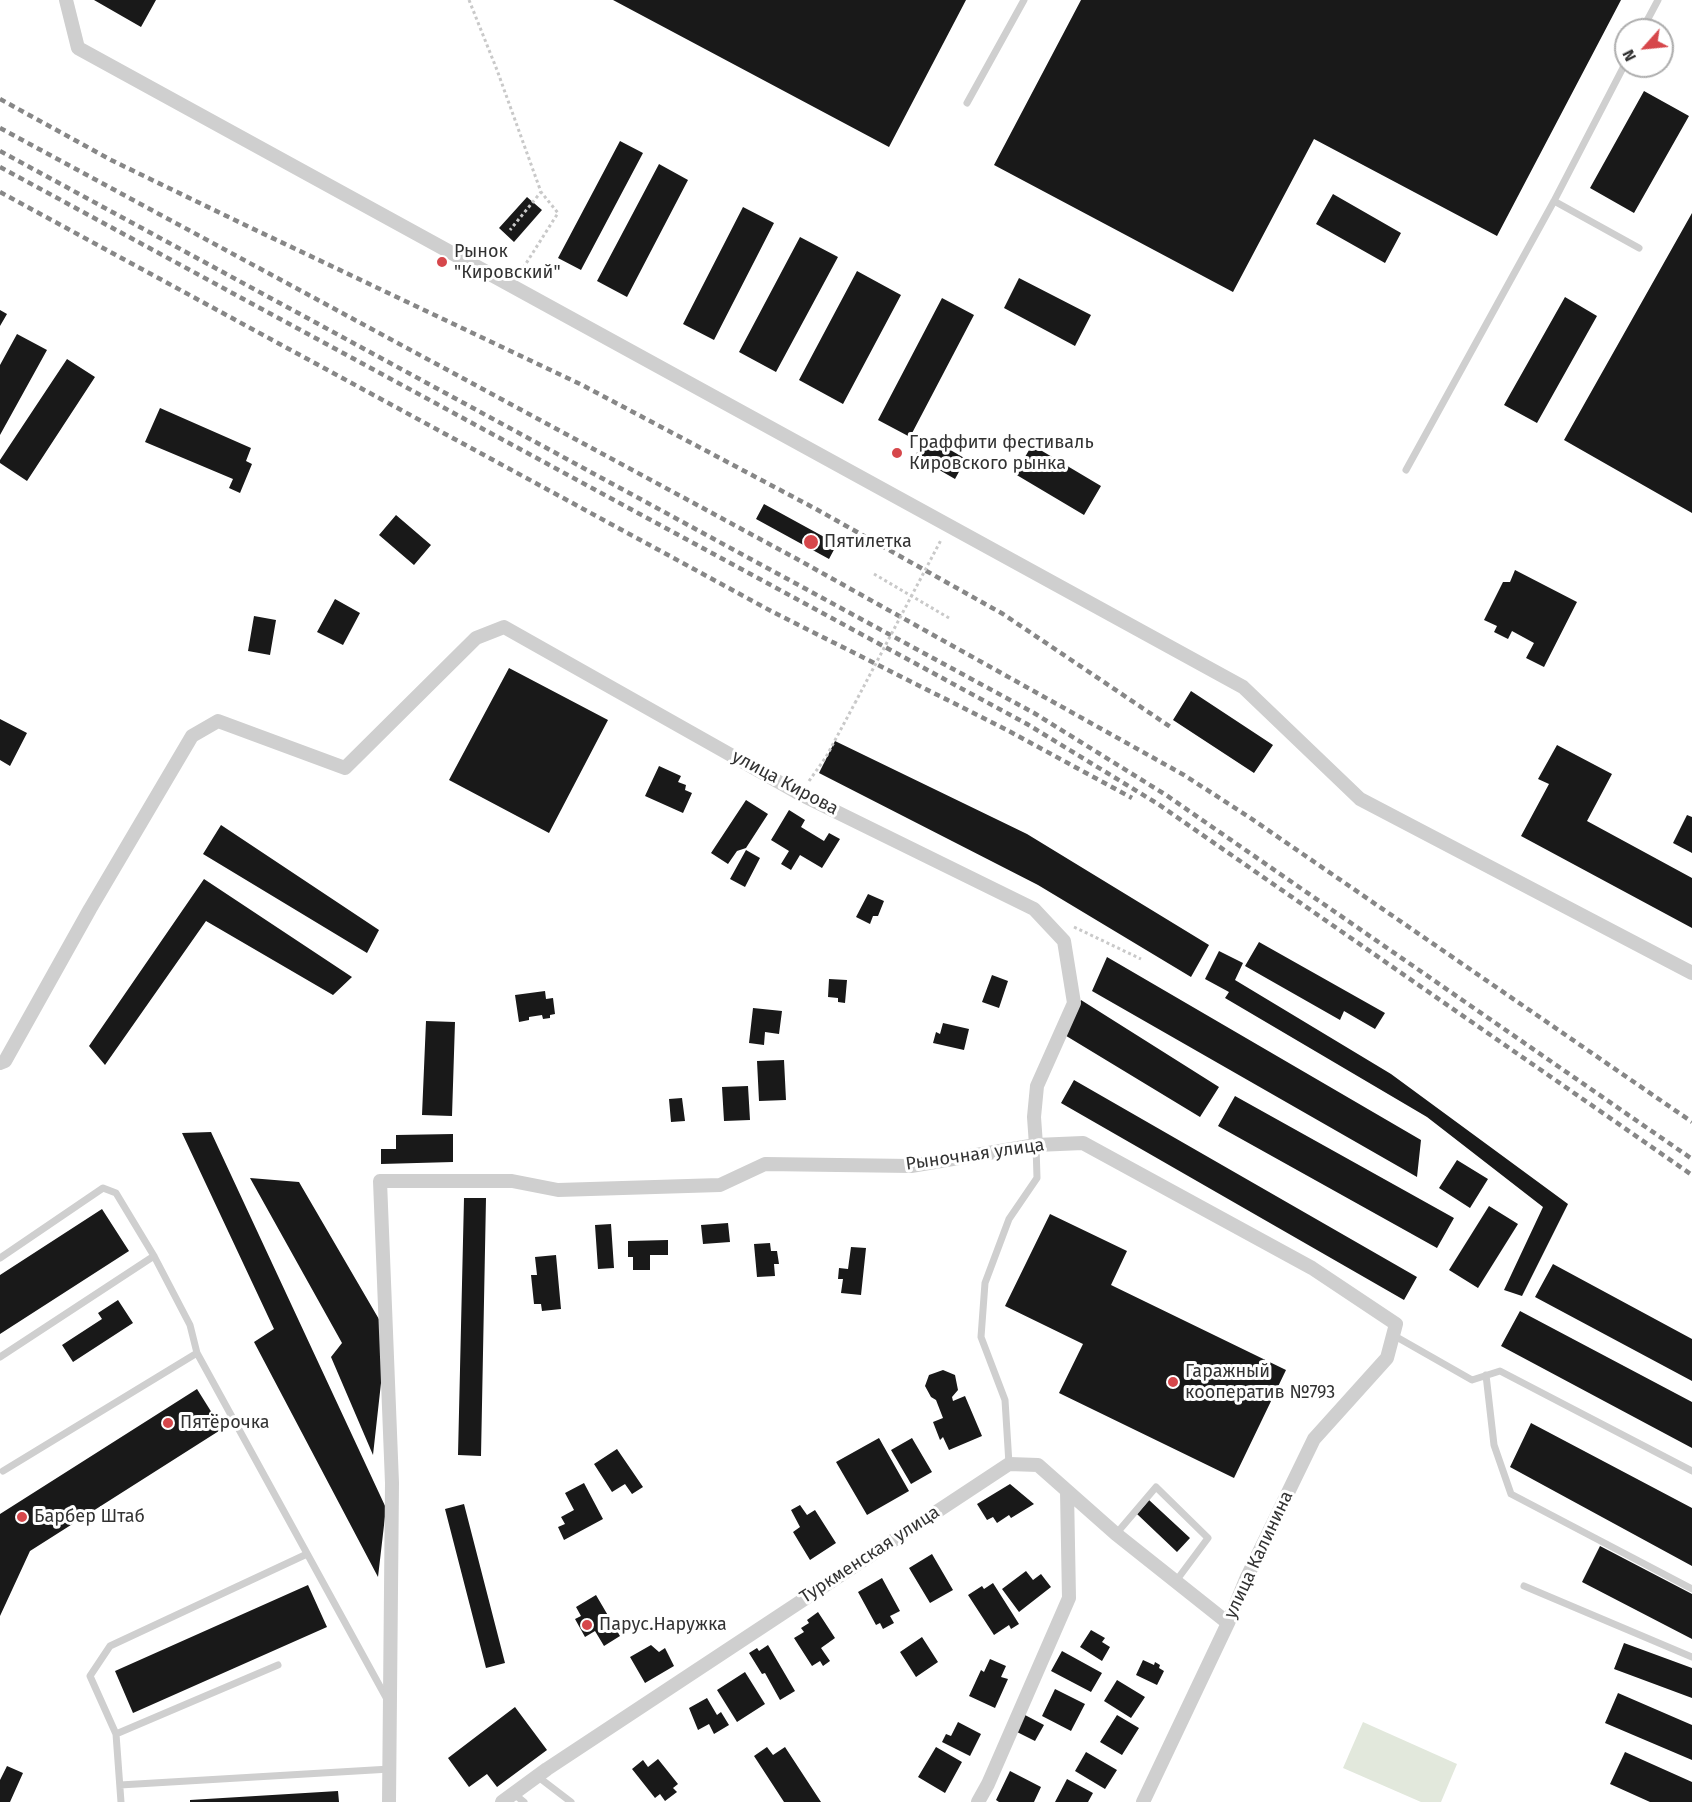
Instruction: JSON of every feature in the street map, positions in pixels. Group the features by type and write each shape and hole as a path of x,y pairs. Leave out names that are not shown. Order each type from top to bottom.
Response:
{"street":[{"path":"66,0 78,48 1243,687 1360,799 1692,973"},
{"name":"улица Кирова","path":"0,1063 5,1062 90,909 192,736 218,721 345,768 476,638 504,627 800,794 1034,909 1064,941 1074,1003 1037,1086 1034,1117 1036,1145"},
{"name":"Рыночная улица","path":"391,1707 392,1483 380,1181 512,1181 558,1190 720,1185 765,1164 911,1166 1036,1145 1083,1143 1312,1268 1394,1329"},
{"name":"улица Калинина","path":"1143,1802 1228,1623 1247,1577 1314,1439 1387,1358 1394,1329"},
{"path":"1009,1464 1038,1465 1116,1534 1228,1623"},
{"name":"Туркменская улица","path":"513,1799 537,1776 1009,1464"},
{"path":"978,1802 1069,1598 1067,1491"},
{"path":"389,1802 391,1707"}],"lane":[{"path":"967,103 1024,0"},
{"path":"1648,18 1658,0"},
{"path":"1406,470 1554,201 1618,78"},
{"path":"1554,201 1639,248"},
{"path":"1009,1464 1005,1400 981,1337 985,1283 1009,1219 1037,1178 1036,1145"},
{"path":"0,1258 102,1188 116,1193 154,1256 190,1325 197,1353 391,1707"},
{"path":"0,1357 154,1256"},
{"path":"1394,1329 1472,1380 1500,1371 1692,1471"},
{"path":"0,1467 3,1471 197,1353"},
{"path":"1486,1375 1494,1445 1511,1494 1692,1589"},
{"path":"1116,1534 1156,1487 1208,1538 1176,1581"},
{"path":"121,1802 116,1734 90,1676 110,1646 307,1554"},
{"path":"1524,1586 1692,1657"},
{"path":"116,1734 278,1665"},
{"path":"120,1785 390,1769"},
{"path":"537,1776 571,1802"}],"path":[{"path":"469,0 541,192 558,213 512,286"},
{"path":"510,230 541,192"},
{"path":"800,794 826,757 941,540"},
{"path":"874,574 949,618"},
{"path":"1066,924 1141,959"}],"shaded area":[{"path":"1363,1722 1457,1764 1441,1802 1421,1802 1343,1768"}],"building":[{"path":"94,0 156,0 141,27"},
{"path":"613,0 966,0 889,147"},
{"path":"1081,0 1621,0 1497,236 1314,139 1233,292 994,165"},
{"path":"1644,91 1689,116 1634,213 1590,188"},
{"path":"620,141 643,153 581,270 558,258"},
{"path":"659,164 688,180 627,297 597,281"},
{"path":"1333,194 1401,233 1385,263 1316,224"},
{"path":"527,197 542,210 514,242 499,228"},
{"path":"743,207 774,223 714,340 683,324"},
{"path":"1692,213 1692,513 1564,440"},
{"path":"800,237 838,257 776,372 739,352"},
{"path":"857,271 901,295 843,404 799,380"},
{"path":"1019,278 1091,315 1075,346 1004,308"},
{"path":"1565,297 1597,316 1537,423 1504,405"},
{"path":"942,298 974,315 910,437 878,420"},
{"path":"0,310 7,314 0,326"},
{"path":"17,334 47,350 0,435 0,365"},
{"path":"67,359 95,377 27,481 0,463 0,460"},
{"path":"160,408 251,448 246,461 252,464 240,493 229,488 233,479 145,442"},
{"path":"926,436 966,459 955,479 915,456"},
{"path":"1032,445 1101,486 1084,515 1015,474"},
{"path":"764,504 837,544 829,559 756,519"},
{"path":"396,515 431,545 414,565 379,535"},
{"path":"1515,570 1577,602 1544,667 1526,658 1534,643 1512,631 1508,639 1494,632 1497,626 1484,620 1503,582 1510,582"},
{"path":"335,599 360,613 343,645 317,632"},
{"path":"254,616 276,620 270,655 248,651"},
{"path":"509,668 608,720 549,833 449,780"},
{"path":"1191,691 1273,745 1254,773 1173,720"},
{"path":"0,719 27,733 10,766 0,760"},
{"path":"835,741 1027,834 1209,945 1191,977 1038,885 819,773"},
{"path":"1557,745 1612,774 1587,821 1692,878 1692,928 1521,836 1549,784 1538,779"},
{"path":"659,766 681,776 678,782 686,785 685,790 692,793 683,813 645,796"},
{"path":"746,800 768,814 746,848 737,851 728,864 711,853"},
{"path":"789,810 805,820 801,827 824,841 829,833 840,839 822,868 800,855 791,870 781,864 789,851 771,840"},
{"path":"1687,815 1692,817 1692,853 1673,843"},
{"path":"221,825 379,930 367,953 203,854"},
{"path":"746,850 760,858 745,887 730,879"},
{"path":"204,879 352,977 333,995 206,921 105,1065 89,1046"},
{"path":"868,894 884,901 878,916 873,916 870,924 856,917"},
{"path":"1259,942 1385,1013 1375,1029 1344,1011 1340,1020 1245,966"},
{"path":"1219,951 1243,963 1235,980 1391,1074 1568,1204 1522,1296 1504,1290 1543,1207 1427,1117 1225,998 1229,992 1205,979"},
{"path":"1107,957 1421,1140 1417,1177 1092,991"},
{"path":"992,975 1008,981 999,1008 982,1002"},
{"path":"829,979 847,980 845,1003 838,1002 838,998 828,997"},
{"path":"545,991 546,999 553,998 555,1014 550,1015 550,1018 543,1019 542,1015 529,1017 529,1020 519,1022 515,995"},
{"path":"1081,1000 1219,1087 1200,1117 1063,1034"},
{"path":"753,1008 782,1011 779,1034 765,1032 764,1045 749,1043"},
{"path":"426,1021 455,1022 452,1116 422,1115"},
{"path":"943,1023 969,1029 964,1050 933,1043 936,1032 940,1034"},
{"path":"784,1060 786,1100 759,1101 757,1061"},
{"path":"1074,1080 1417,1277 1404,1300 1061,1103"},
{"path":"748,1086 750,1120 724,1121 722,1087"},
{"path":"1235,1096 1454,1218 1437,1248 1218,1126"},
{"path":"682,1098 685,1121 671,1122 669,1099"},
{"path":"211,1132 386,1508 378,1577 254,1342 274,1329 182,1133"},
{"path":"453,1134 453,1162 381,1164 381,1149 396,1149 396,1135"},
{"path":"1457,1160 1488,1179 1470,1208 1439,1188"},
{"path":"250,1178 299,1182 380,1321 383,1365 373,1455 331,1357 342,1343"},
{"path":"464,1198 486,1198 481,1456 458,1455"},
{"path":"1489,1206 1518,1224 1478,1288 1449,1270"},
{"path":"102,1209 129,1251 0,1334 0,1275"},
{"name":"Гаражный кооператив №793","path":"1050,1214 1127,1251 1111,1285 1286,1370 1234,1478 1059,1393 1083,1344 1005,1306"},
{"path":"728,1223 730,1242 703,1244 701,1225"},
{"path":"611,1224 614,1268 598,1269 595,1225"},
{"path":"668,1240 668,1255 650,1255 650,1270 633,1270 633,1257 628,1257 628,1241"},
{"path":"770,1243 771,1251 777,1251 779,1264 774,1264 775,1276 757,1277 754,1244"},
{"path":"851,1247 866,1248 861,1295 841,1293 843,1279 838,1279 839,1268 848,1269"},
{"path":"556,1255 561,1309 542,1311 541,1304 534,1304 531,1275 537,1275 535,1257"},
{"path":"1553,1264 1692,1339 1692,1381 1535,1297"},
{"path":"118,1300 133,1323 73,1362 62,1345 102,1319 98,1313"},
{"path":"1520,1311 1692,1402 1692,1448 1501,1346"},
{"path":"943,1370 955,1375 958,1390 952,1397 953,1401 965,1396 982,1436 949,1450 943,1437 940,1440 933,1422 943,1418 936,1400 931,1397 925,1386 929,1375"},
{"path":"197,1389 222,1429 30,1551 0,1616 0,1514"},
{"path":"1531,1423 1692,1508 1692,1566 1510,1467"},
{"path":"879,1438 909,1491 867,1515 836,1462"},
{"path":"912,1438 932,1472 911,1484 891,1450"},
{"path":"617,1449 643,1487 632,1494 625,1484 612,1492 594,1464"},
{"path":"584,1483 603,1519 564,1540 558,1527 565,1524 561,1517 574,1510 565,1493"},
{"path":"1010,1484 1034,1504 1011,1518 1009,1515 997,1523 993,1517 987,1520 977,1504"},
{"path":"1149,1500 1190,1538 1177,1552 1137,1514"},
{"path":"464,1504 505,1663 486,1668 445,1509"},
{"path":"800,1505 807,1515 815,1510 836,1543 810,1560 793,1532 800,1527 791,1510"},
{"path":"1600,1546 1692,1594 1692,1639 1582,1582"},
{"path":"932,1554 953,1590 930,1603 909,1568"},
{"path":"1026,1571 1033,1580 1041,1574 1051,1587 1019,1612 1002,1589"},
{"path":"882,1578 900,1611 890,1616 894,1623 883,1629 880,1623 876,1625 858,1592"},
{"path":"993,1583 1019,1624 1011,1629 1009,1625 994,1635 968,1595 982,1586 984,1589"},
{"path":"308,1585 327,1627 133,1713 115,1671"},
{"path":"596,1595 620,1636 604,1646 595,1631 585,1637 575,1619 581,1616 576,1607"},
{"path":"818,1612 835,1638 821,1648 830,1661 823,1666 820,1661 812,1666 794,1638 804,1632 801,1628 809,1623 807,1620"},
{"path":"1091,1630 1105,1638 1102,1642 1110,1647 1102,1661 1080,1647"},
{"path":"922,1637 938,1662 916,1677 900,1652"},
{"path":"1624,1643 1692,1668 1692,1698 1614,1669"},
{"path":"651,1645 659,1652 665,1648 674,1666 645,1683 630,1657"},
{"path":"768,1645 795,1691 780,1700 765,1673 762,1674 749,1653 757,1648 759,1651"},
{"path":"1062,1651 1102,1673 1091,1692 1051,1671"},
{"path":"990,1659 1006,1666 1001,1677 1008,1679 995,1708 969,1696 981,1670 984,1672"},
{"path":"1143,1660 1154,1665 1155,1662 1164,1671 1157,1685 1136,1675"},
{"path":"745,1672 765,1704 737,1722 717,1690"},
{"path":"1117,1680 1145,1697 1131,1718 1104,1701"},
{"path":"1055,1689 1085,1704 1071,1731 1042,1716"},
{"path":"1618,1693 1692,1725 1692,1760 1605,1723"},
{"path":"707,1698 717,1715 721,1712 729,1725 714,1734 709,1724 698,1730 689,1708"},
{"path":"515,1707 547,1750 497,1787 487,1774 469,1787 448,1758"},
{"path":"1025,1715 1044,1725 1035,1741 1017,1732"},
{"path":"1117,1715 1139,1728 1122,1755 1100,1742"},
{"path":"958,1722 981,1734 970,1756 942,1742 946,1734 951,1736"},
{"path":"767,1747 773,1755 785,1747 821,1802 784,1802 754,1756"},
{"path":"936,1747 962,1762 945,1793 918,1777"},
{"path":"1086,1752 1117,1770 1105,1789 1075,1771"},
{"path":"1625,1752 1692,1782 1692,1802 1650,1802 1610,1784"},
{"path":"658,1759 678,1784 673,1788 677,1792 665,1801 660,1794 655,1798 632,1769 643,1760 648,1767"},
{"path":"7,1766 23,1773 10,1802 0,1802 0,1780"},
{"path":"1010,1771 1041,1787 1034,1802 999,1802 996,1800"},
{"path":"1067,1779 1093,1793 1088,1802 1055,1802"},
{"path":"338,1791 339,1802 190,1802 190,1800"}],"railway":[{"path":"0,99 111,160 582,385 816,509 1003,614 1172,728"},
{"path":"0,128 797,559 1184,775 1249,817 1692,1122"},
{"path":"0,151 1034,713 1166,795 1692,1159"},
{"path":"0,167 1027,724 1158,804 1692,1175"},
{"path":"0,192 771,611 1007,730 1132,798"}],"place":[{"name":"Рынок \"Кировский\"","path":"442,262"},
{"name":"Граффити фестиваль Кировского рынка","path":"897,453"},
{"name":"Пятилетка","path":"811,542"},
{"name":"Гаражный кооператив №793","path":"1173,1382"},
{"name":"Пятёрочка","path":"168,1423"},
{"name":"Барбер Штаб","path":"22,1517"},
{"name":"Парус.Наружка","path":"587,1625"}]}
